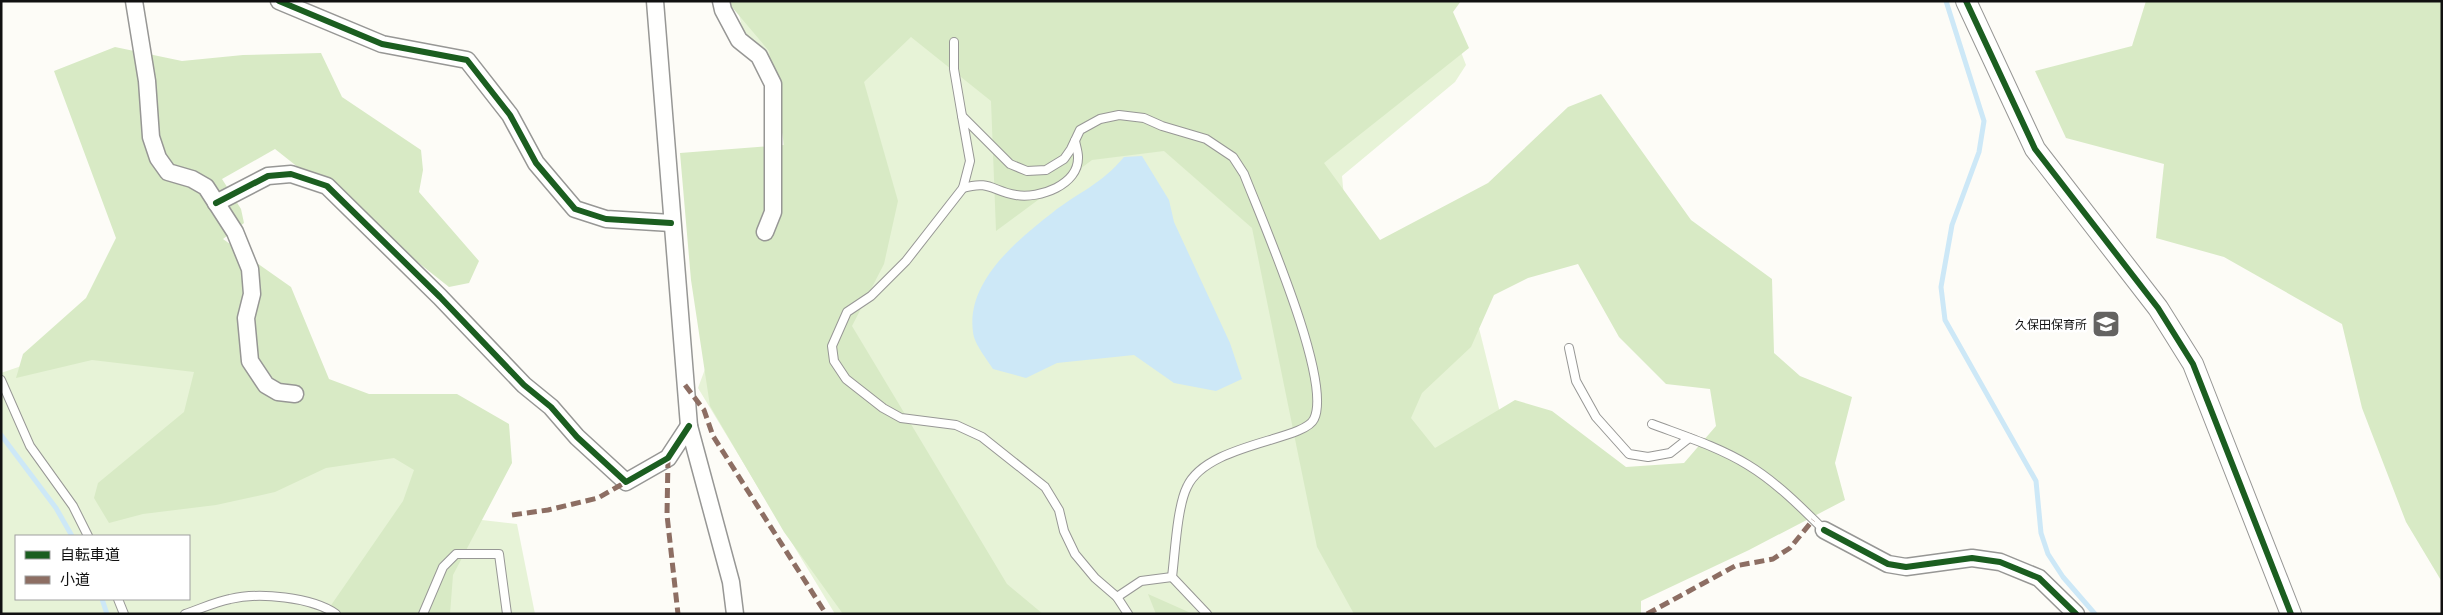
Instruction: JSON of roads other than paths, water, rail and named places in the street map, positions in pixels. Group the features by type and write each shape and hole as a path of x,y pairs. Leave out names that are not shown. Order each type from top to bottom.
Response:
{"street":[{"path":"134,1 147,81 151,136 158,158 168,172 192,179 206,187 235,232 250,269 252,294 246,318 250,361 266,385 278,392 295,394"},
{"path":"279,1 297,4 382,44 467,60 510,115 536,163 575,209 606,219 672,223"},
{"path":"655,1 689,426 731,582 735,614"},
{"path":"721,1 723,10 739,40 759,56 773,84 773,212 765,232"},
{"path":"1966,1 2035,150 2158,308 2193,364 2291,614"},
{"path":"216,203 268,176 291,174 327,186 440,297 524,385 551,408 577,437 626,482 668,458 689,426"},
{"path":"1824,530 1888,564 1906,567 1972,558 2000,562 2038,578 2076,614"}],"lane":[{"path":"954,42 954,69 970,161 963,188 906,261 871,296 847,312 832,346 834,361 846,378 883,408 901,418 956,424 982,437 1045,487 1059,510 1064,531 1075,554 1095,578 1117,597 1128,614"},
{"path":"962,116 1010,164 1027,171 1046,170 1064,159 1080,130 1100,118 1119,115 1144,118 1162,126 1206,139 1233,157 1244,174 1297,312 1313,360 1317,400 1314,419 1304,429 1236,449 1202,470 1187,486 1179,521 1172,577"},
{"path":"963,188 980,183 1016,195 1039,195 1063,184 1074,172 1078,158 1075,141"},
{"path":"1568,348 1576,381 1596,417 1629,454 1648,457 1670,454 1689,438"},
{"path":"1,380 30,446 73,506 88,535"},
{"path":"1652,424 1689,438 1748,465 1782,492 1824,530"},
{"path":"423,614 443,566 456,554 499,554 507,614"},
{"path":"1117,597 1141,581 1172,577"},
{"path":"1172,577 1208,614"},
{"path":"185,614 231,598 277,596 324,606 336,614"},
{"path":"118,600 124,614"}],"water":[{"path":"1142,156 1169,200 1174,222 1230,343 1242,379 1216,391 1174,383 1134,355 1057,363 1026,378 993,369 974,337 973,314 977,296 996,264 1023,236 1061,206 1107,174 1124,157"}],"waterway":[{"path":"1946,1 1984,121 1979,152 1952,225 1941,287 1945,320 2036,481 2041,533 2048,554 2063,577 2095,614"},
{"path":"1,435 56,508 71,535"},
{"path":"102,600 107,614"}],"place":[{"name":"久保田保育所","path":"2106,324"}]}
